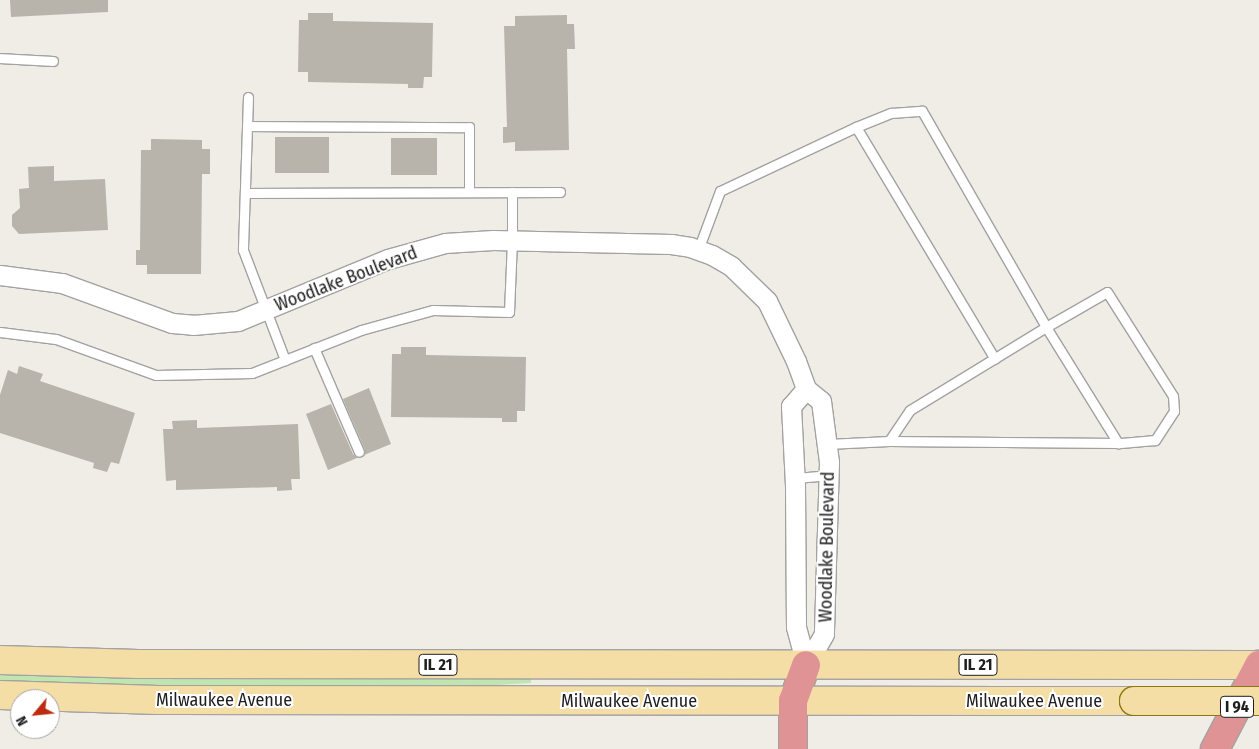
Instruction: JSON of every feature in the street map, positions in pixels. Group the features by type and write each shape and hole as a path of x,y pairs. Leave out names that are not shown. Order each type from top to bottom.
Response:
{"highway":[{"path":"793,749 793,701 806,665"},
{"name":"I 94","path":"1215,749 1259,665"}],"main road":[{"name":"Milwaukee Avenue","path":"0,660 138,664 1259,665"},
{"name":"Milwaukee Avenue","path":"0,695 158,700 1259,701"}],"street":[{"name":"Woodlake Boulevard","path":"0,275 62,283 172,323 193,325 238,321 397,256 445,243 512,240 671,244 698,250 731,266 767,301 796,361 806,389 821,401 828,475 824,634 806,665"},
{"name":"Woodlake Boulevard","path":"806,389 791,406 795,478 796,627 806,665"}],"lane":[{"path":"0,58 53,61"},
{"path":"248,97 242,250 285,360"},
{"path":"698,250 720,191 856,127 891,113 922,111 1046,327 1118,443"},
{"path":"247,126 469,127 469,192"},
{"path":"856,127 995,359"},
{"path":"0,332 56,339 156,375 252,373 361,330 433,310 509,312 512,192"},
{"path":"244,193 560,192"},
{"path":"826,444 888,441 1118,443 1155,440 1174,411 1173,396 1107,292 910,410 888,441"},
{"path":"314,348 359,452"},
{"path":"795,478 828,475"}],"green space":[{"path":"0,673 531,678 531,683 441,688 149,687 0,682"}],"building":[{"path":"10,0 108,0 108,12 11,17"},
{"path":"308,13 333,13 333,21 433,23 432,77 424,77 423,88 408,88 408,84 308,82 308,72 298,72 299,20 308,20"},
{"path":"567,15 567,24 574,24 575,49 567,49 569,150 515,151 515,142 503,143 503,127 507,127 504,26 515,26 515,16"},
{"path":"275,137 329,137 329,173 275,173"},
{"path":"391,138 437,138 437,175 391,175"},
{"path":"151,139 202,140 202,149 210,149 210,174 202,174 201,274 147,274 147,265 136,265 136,250 140,250 141,150 151,150"},
{"path":"54,166 54,181 105,179 108,230 19,234 12,226 12,215 20,208 19,189 29,188 28,167"},
{"path":"401,347 426,347 426,355 526,357 525,411 517,411 517,422 502,422 502,418 391,417 392,354 401,354"},
{"path":"19,366 43,374 40,381 135,413 119,464 111,462 107,472 93,468 94,463 0,433 0,395 8,370 17,374"},
{"path":"369,388 391,444 364,455 365,450 343,399"},
{"path":"331,404 353,454 357,458 328,470 306,414"},
{"path":"197,420 197,428 298,424 300,479 291,479 292,490 277,491 277,487 176,490 176,480 166,481 163,429 173,429 172,421"}]}
